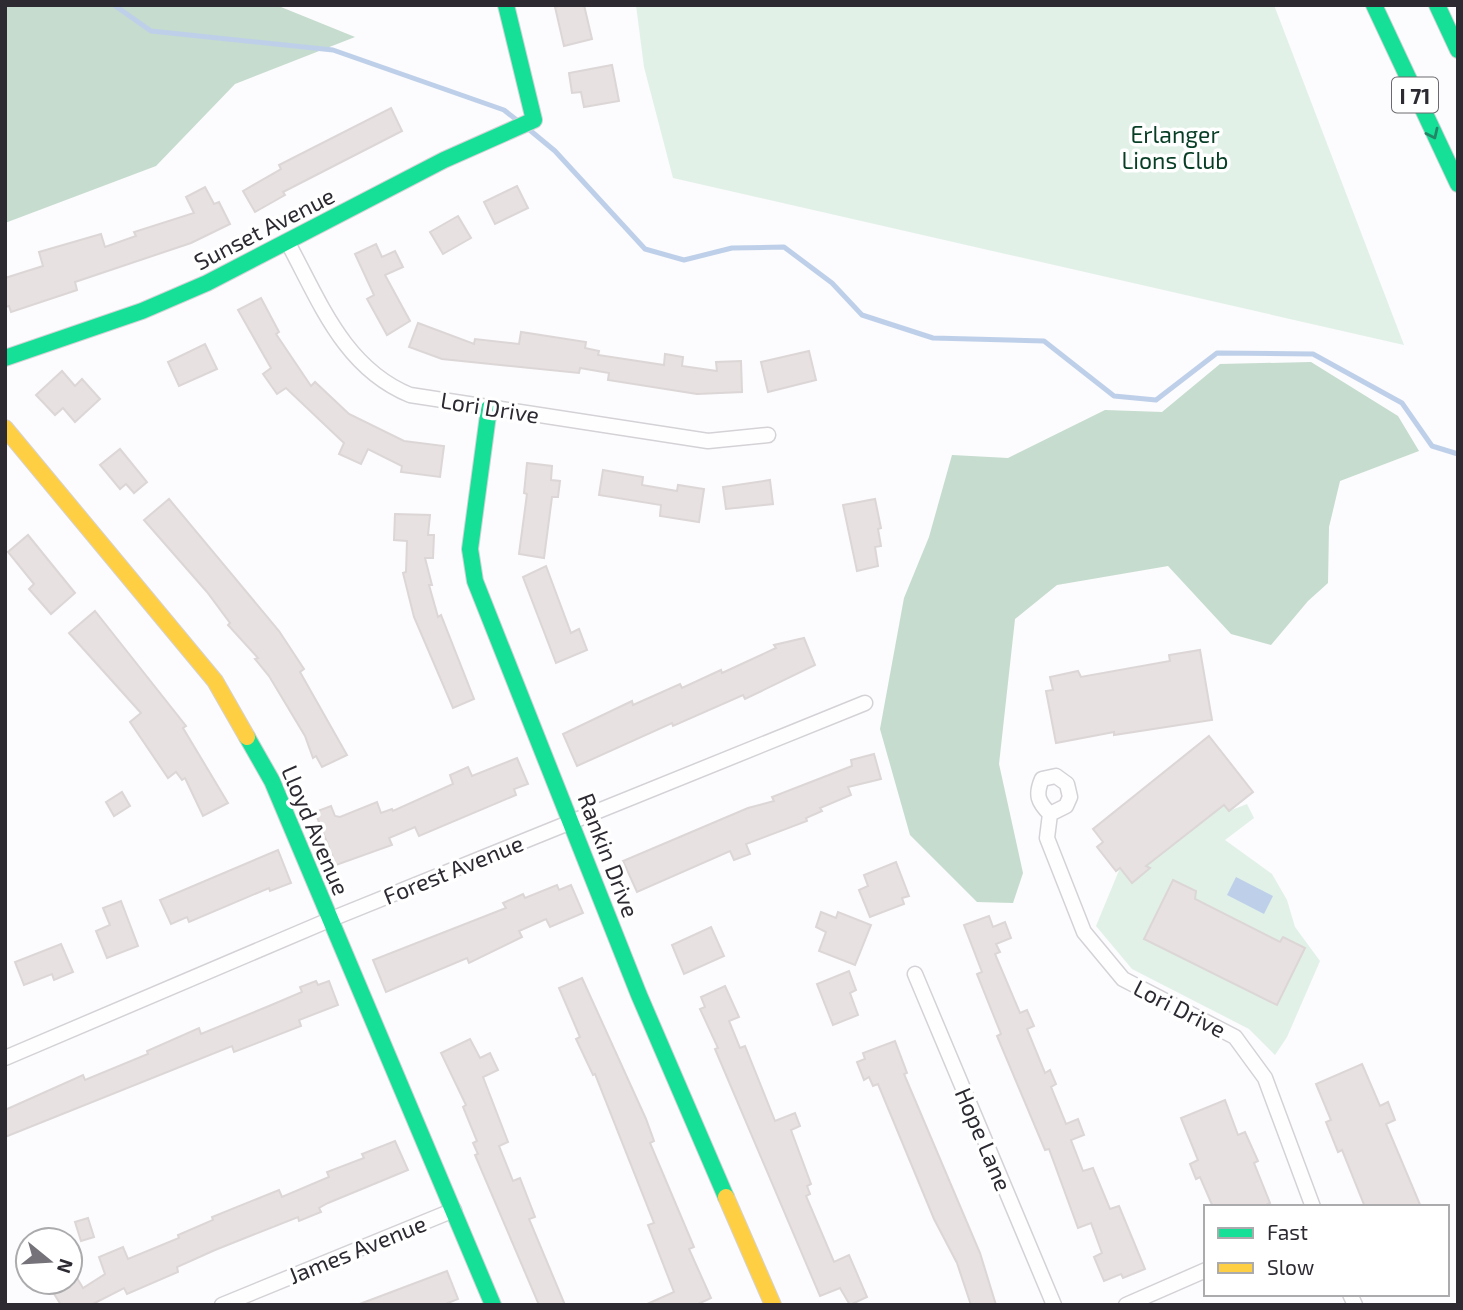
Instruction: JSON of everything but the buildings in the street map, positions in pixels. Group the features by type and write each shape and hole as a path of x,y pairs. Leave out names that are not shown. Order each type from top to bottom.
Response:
{"main road":[{"name":"Sunset Avenue","path":"5,358 142,311 288,243 444,160 534,120 506,5"},
{"name":"I 71","path":"1374,5 1458,184"},
{"path":"1437,5 1458,50"},
{"name":"Rankin Drive","path":"489,408 470,549 475,581 639,995 773,1305"},
{"name":"Lloyd Avenue","path":"5,428 215,681 272,781 493,1305"}],"street":[{"name":"Lori Drive","path":"288,243 339,338 375,377 410,394 708,441 768,435"},
{"name":"Forest Avenue","path":"5,1058 329,920 865,703"},
{"name":"Lori Drive","path":"1050,814 1047,838 1084,932 1123,979 1235,1037 1265,1077 1312,1205"},
{"name":"Hope Lane","path":"915,974 1054,1305"},
{"name":"James Avenue","path":"222,1305 454,1210"},
{"path":"1126,1305 1204,1271"}],"green space":[{"path":"5,5 276,5 355,37 235,84 156,166 5,223"},
{"name":"Erlanger Lions Club","path":"636,5 1274,5 1404,345 673,178 644,67"},
{"path":"1311,362 1398,416 1419,451 1340,481 1329,527 1328,583 1308,601 1271,645 1231,634 1168,566 1057,585 1015,619 999,764 1023,873 1013,903 977,902 910,835 880,729 904,598 929,537 952,455 1008,458 1105,410 1162,412 1220,364"},
{"path":"1247,804 1254,818 1225,840 1272,874 1287,900 1295,927 1320,961 1287,1037 1275,1055 1249,1029 1132,969 1096,926 1120,868 1132,883 1151,862 1224,805 1229,811"}],"water":[{"path":"1236,877 1273,896 1264,914 1227,895"}],"waterway":[{"path":"114,5 151,31 333,50 504,110 518,121"},
{"path":"526,127 555,151 645,249 684,260 732,248 784,247 832,283 862,315 933,338 1044,341 1114,396 1156,400 1217,353 1313,354 1402,403 1432,446 1458,454"}],"traffic: fast":[{"path":"5,358 142,311 207,283 444,160 534,120 506,5"},
{"path":"1374,5 1458,184"},
{"path":"1437,5 1458,50"},
{"path":"489,408 470,549 475,581 639,995 726,1197"},
{"path":"247,737 272,781 493,1305"}],"traffic: slow":[{"path":"5,428 215,681 247,737"},
{"path":"726,1197 773,1305"}]}
